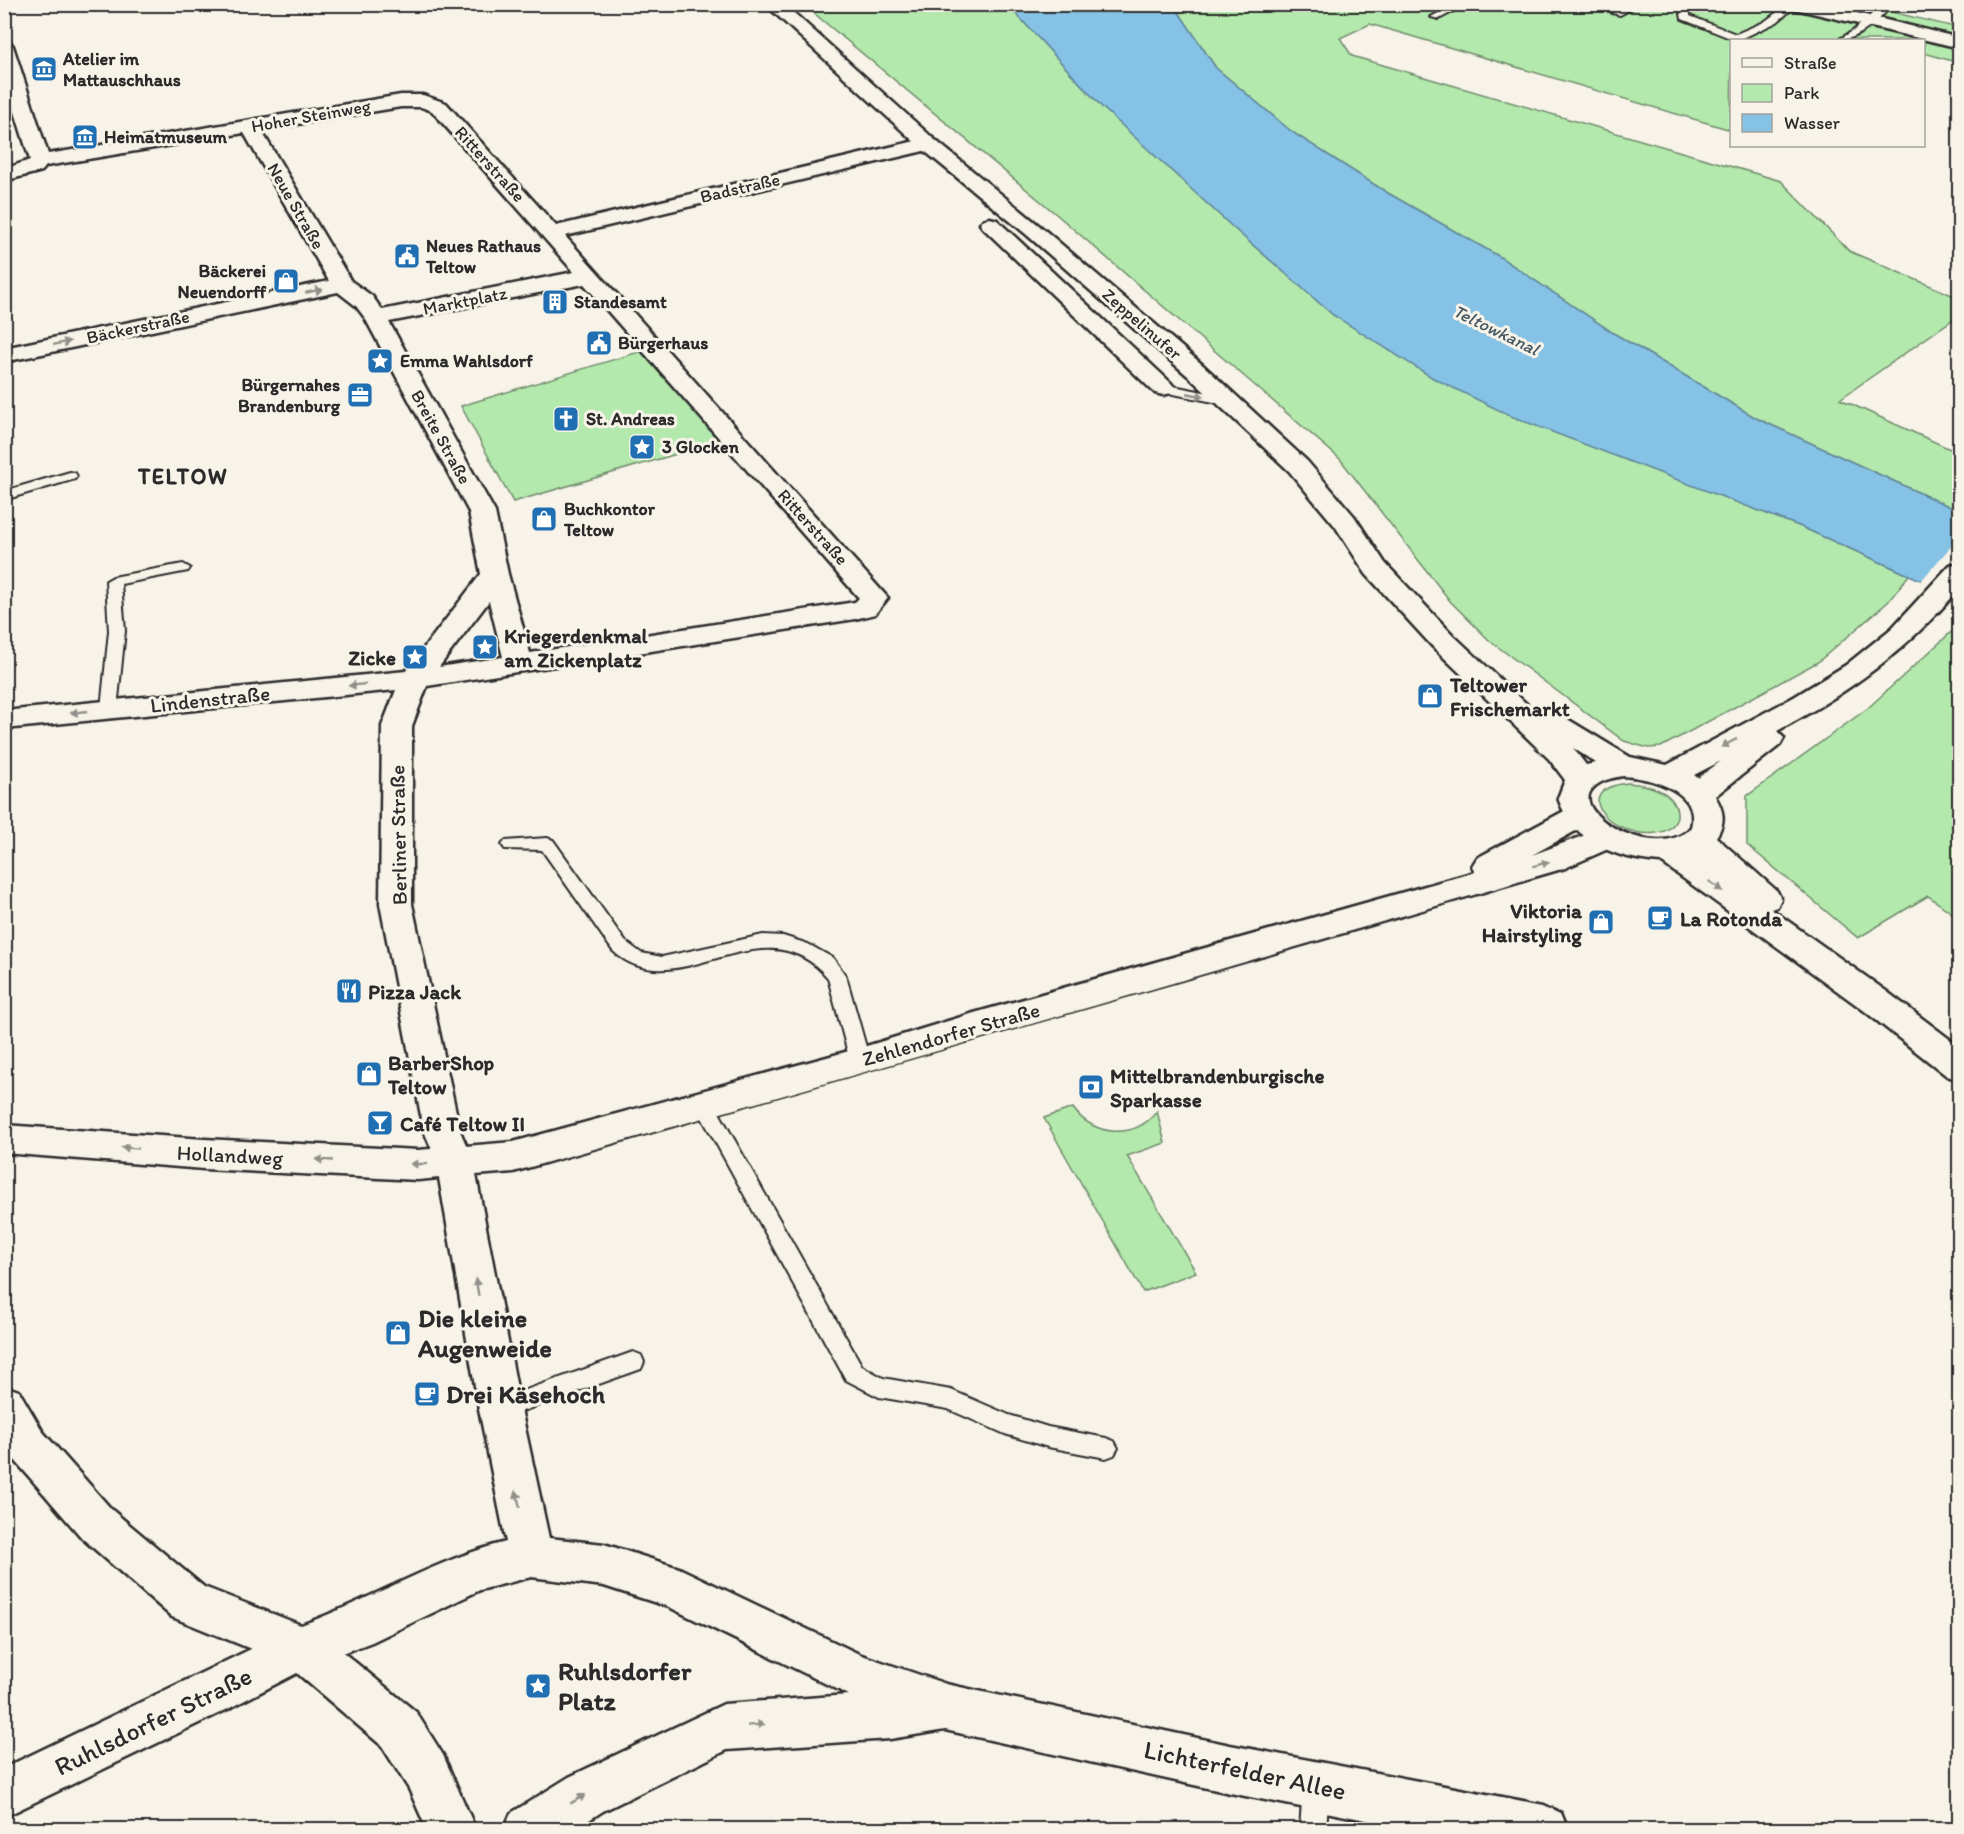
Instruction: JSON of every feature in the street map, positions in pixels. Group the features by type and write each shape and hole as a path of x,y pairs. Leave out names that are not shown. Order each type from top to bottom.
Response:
{"street":[{"name":"Zeppelinufer","path":"773,4 928,144 1043,239 1229,401 1298,466 1345,522 1375,568 1443,641 1560,752 1581,780"},
{"path":"1796,4 1959,43"},
{"path":"4,46 40,161"},
{"name":"Hoher Steinweg","path":"4,175 35,167 40,161 401,101 423,101 439,107"},
{"name":"Ritterstraße","path":"415,679 855,611 865,608 874,598 439,107"},
{"name":"Neue Straße","path":"250,127 342,285"},
{"name":"Badstraße","path":"552,233 928,144"},
{"name":"Zeppelinufer","path":"990,224 1163,388"},
{"name":"Marktplatz","path":"376,318 589,276"},
{"name":"Breite Straße","path":"342,285 364,301 376,318 482,512 495,574 519,663"},
{"name":"Bäckerstraße","path":"4,355 342,285"},
{"path":"1670,776 1818,695 1878,654 1910,626 1959,571"},
{"path":"415,679 495,574"},
{"name":"Zeppelinufer","path":"1480,674 1623,766"},
{"name":"Lindenstraße","path":"4,720 415,679"},
{"name":"Berliner Straße","path":"415,679 398,726 396,904 442,1131 455,1163 500,1409 531,1556"},
{"path":"1697,795 1752,753 1818,695"},
{"path":"1623,766 1655,770 1670,776 1697,795 1705,806 1708,818 1706,829 1699,839 1680,849 1647,852 1604,839 1579,816 1574,804 1575,791 1581,780 1599,770 1623,766"},
{"name":"Zehlendorfer Straße","path":"1444,891 1579,816"},
{"name":"Zehlendorfer Straße","path":"455,1163 513,1157 705,1105 1554,861 1604,839"},
{"path":"1699,839 1874,1000"},
{"path":"1668,851 1874,1000 1959,1067"},
{"name":"Hollandweg","path":"4,1138 204,1154 418,1165 455,1163"},
{"path":"4,1404 28,1445 97,1524 188,1602 301,1647 399,1729 426,1772 452,1830"},
{"path":"301,1647 356,1627 473,1571 531,1556 604,1564 679,1589 849,1673 946,1707"},
{"name":"Ruhlsdorfer Straße","path":"4,1793 212,1693 301,1647"},
{"path":"528,1830 586,1794 724,1727 890,1716 946,1707"},
{"name":"Lichterfelder Allee","path":"946,1707 1315,1808 1544,1830"}],"lane":[{"path":"1436,17 1463,4"},
{"path":"1617,13 1636,4"},
{"path":"1692,4 1685,9 1685,17 1738,39 1784,14 1796,4"},
{"path":"1843,39 1870,21 1889,4"},
{"path":"1163,388 1229,401"},
{"path":"4,496 70,476"},
{"path":"109,710 117,631 113,581 183,568"},
{"path":"511,845 547,844 619,946 630,957 645,963 662,964 763,941 783,942 802,949 826,963 837,976 860,1061"},
{"path":"705,1105 854,1373 879,1386 951,1400 1005,1424 1048,1437 1106,1448"},
{"path":"500,1409 633,1362"}],"green space":[{"path":"1858,4 1959,28 1959,63 1925,53 1925,39 1730,39 1730,130 1370,24 1340,38 1352,56 1781,181 1849,251 1959,298 1959,315 1840,399 1959,453 1959,504 1955,509 1756,418 1615,334 1500,257 1386,192 1292,132 1216,68 1174,5"},
{"path":"804,5 1008,5 1102,107 1238,232 1333,315 1513,417 1799,526 1909,575 1888,602 1818,662 1661,747 1648,748 1624,741 1490,641 1450,601 1340,459 1056,214"},
{"path":"645,350 724,440 513,502 461,406"},
{"path":"1959,625 1959,918 1928,896 1858,938 1747,845 1747,796 1868,708"},
{"path":"1628,783 1651,787 1670,798 1677,811 1677,817 1671,827 1656,833 1640,833 1612,822 1603,813 1598,803 1600,795 1610,787"},
{"path":"1073,1108 1081,1118 1092,1125 1115,1131 1138,1127 1157,1111 1165,1143 1127,1156 1196,1272 1143,1292 1044,1118"}],"water":[{"name":"Teltowkanal","path":"1008,5 1174,5 1216,68 1292,132 1386,192 1500,257 1615,334 1756,418 1959,511 1959,597 1799,526 1513,417 1433,378 1333,315 1238,232 1102,107"}],"pier":[{"path":"1960,536 1960,600 1959,600 1919,583"}],"place":[{"name":"Atelier im Mattauschhaus","path":"44,69"},
{"name":"Heimatmuseum","path":"85,137"},
{"name":"Neues Rathaus Teltow","path":"407,256"},
{"name":"Bäckerei Neuendorff","path":"286,281"},
{"name":"Standesamt","path":"555,302"},
{"name":"Bürgerhaus","path":"599,343"},
{"name":"Emma Wahlsdorf","path":"380,361"},
{"name":"Bürgernahes Brandenburg","path":"360,395"},
{"name":"St. Andreas","path":"566,419"},
{"name":"3 Glocken","path":"642,447"},
{"name":"Buchkontor Teltow","path":"544,519"},
{"name":"Kriegerdenkmal am Zickenplatz","path":"485,647"},
{"name":"Zicke","path":"415,657"},
{"name":"Teltower Frischemarkt","path":"1430,696"},
{"name":"La Rotonda","path":"1660,918"},
{"name":"Viktoria Hairstyling","path":"1601,922"},
{"name":"Pizza Jack","path":"349,991"},
{"name":"BarberShop Teltow","path":"369,1074"},
{"name":"Mittelbrandenburgische Sparkasse","path":"1091,1087"},
{"name":"Café Teltow II","path":"380,1123"},
{"name":"Die kleine Augenweide","path":"398,1333"},
{"name":"Drei Käsehoch","path":"427,1394"},
{"name":"Ruhlsdorfer Platz","path":"538,1686"}],"district":[{"name":"TELTOW","path":"183,476"}]}
